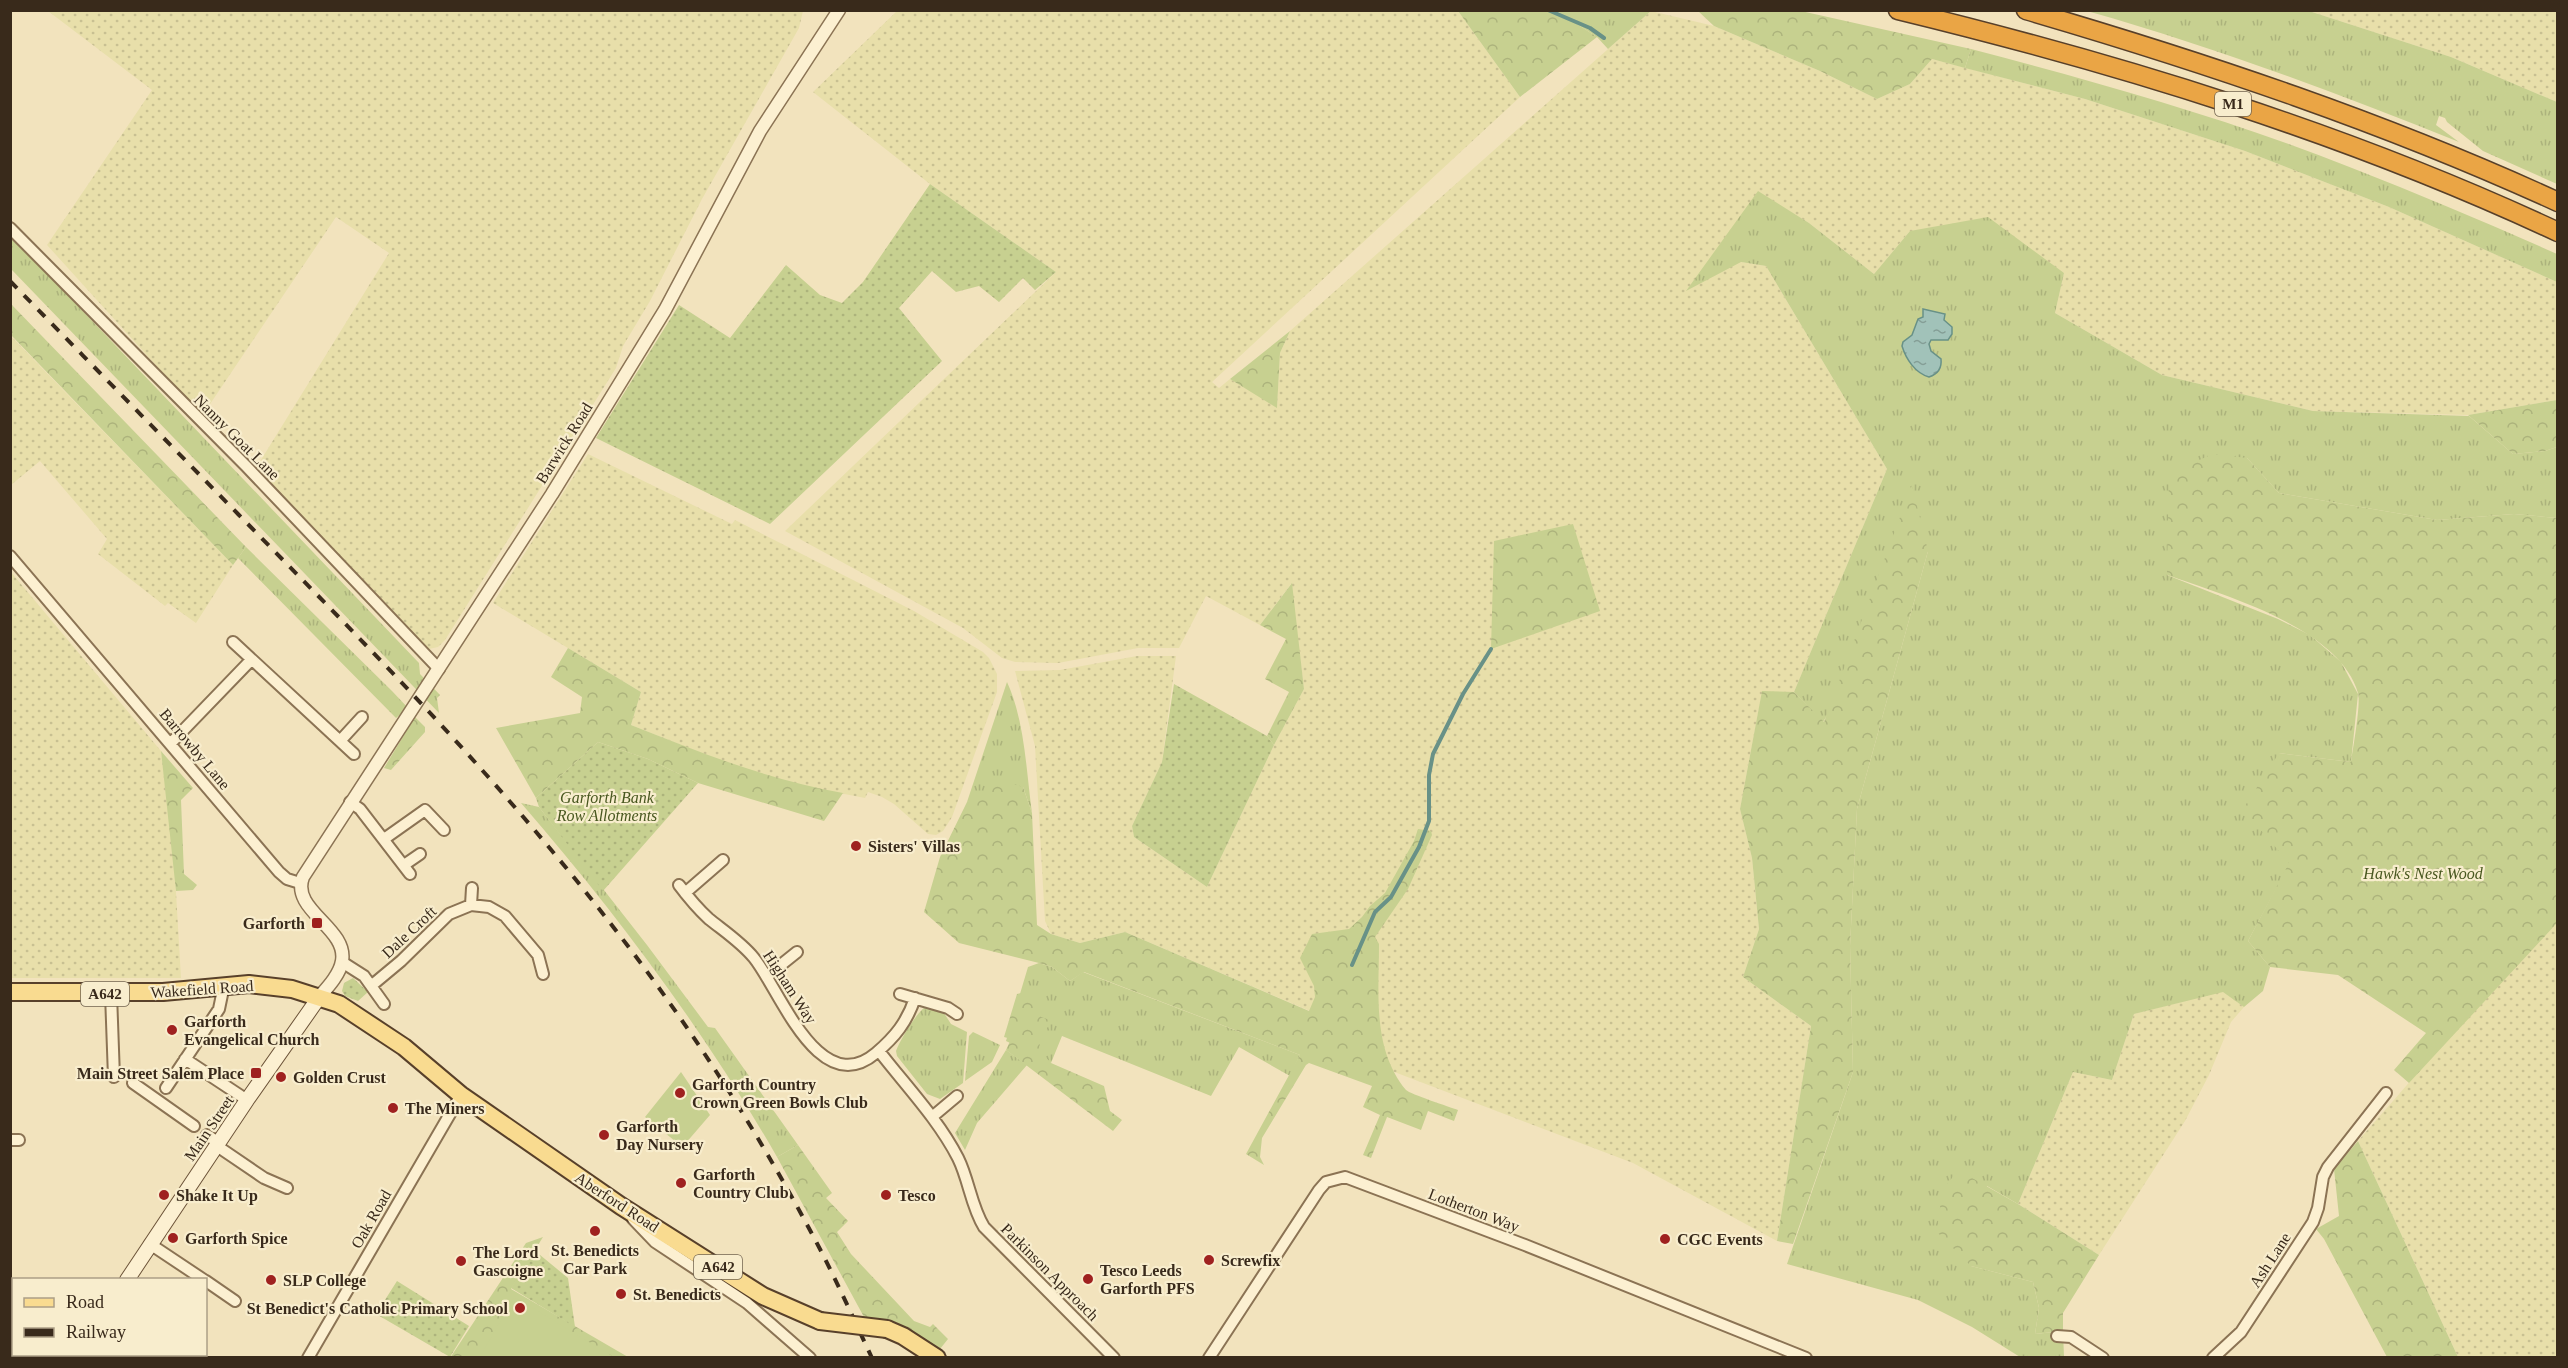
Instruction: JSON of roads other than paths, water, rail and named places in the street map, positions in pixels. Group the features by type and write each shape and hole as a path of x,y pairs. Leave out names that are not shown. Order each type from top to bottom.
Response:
{"highway":[{"name":"M1","path":"1898,10 1985,31 2151,77 2292,123 2422,172 2558,232"},
{"name":"M1","path":"2026,10 2160,49 2301,98 2432,147 2558,202"}],"main road":[{"name":"Wakefield Road","path":"10,992 111,994 163,992 224,985 273,985 320,996"},
{"name":"Aberford Road","path":"320,996 339,1004 387,1035 461,1095 621,1206 763,1296 820,1321 887,1329 903,1336 937,1358"},
{"name":"Main Street","path":"128,1278 214,1142 247,1100 320,996"}],"street":[{"name":"Barwick Road","path":"300,883 350,802 499,577 665,310 760,131 839,10"},
{"name":"Nanny Goat Lane","path":"10,228 246,466 439,669"},
{"name":"Barrowby Lane","path":"10,556 279,872 287,879 300,883"},
{"path":"233,642 354,754"},
{"path":"170,744 251,660"},
{"path":"340,741 362,717"},
{"path":"350,802 360,809 407,870 420,854"},
{"path":"384,839 425,810 444,830"},
{"name":"Higham Way","path":"723,860 682,889 696,907 753,957 799,1030 821,1055 836,1062 853,1064 869,1059 906,1021 915,998"},
{"path":"300,883 304,899 340,945 342,962 320,996"},
{"path":"472,888 471,905 489,908 505,916 538,955 543,974"},
{"name":"Dale Croft","path":"371,986 401,961 449,914 471,905"},
{"path":"767,976 797,952"},
{"path":"342,962 357,970 384,1004"},
{"path":"166,1088 219,1009 224,985"},
{"path":"111,994 114,1077"},
{"path":"900,994 948,1008 957,1014"},
{"name":"Parkinson Approach","path":"879,1050 932,1117 958,1159 984,1227 1114,1358"},
{"path":"185,1059 247,1100"},
{"path":"133,1083 194,1126"},
{"name":"Ash Lane","path":"2213,1358 2241,1332 2313,1222 2323,1178 2328,1167 2385,1093"},
{"name":"Oak Road","path":"308,1358 461,1095"},
{"path":"932,1117 957,1096"},
{"path":"214,1142 264,1178 287,1188"},
{"name":"Lotherton Way","path":"1209,1358 1319,1190 1326,1182 1345,1177 1525,1245 1806,1358"},
{"path":"621,1206 656,1242 747,1303 810,1358"},
{"path":"150,1244 202,1278"},
{"path":"207,1281 235,1301"},
{"path":"2057,1336 2071,1337 2103,1358"}],"water":[{"path":"1923,309 1945,314 1944,320 1952,327 1952,334 1948,340 1931,340 1929,344 1931,351 1941,359 1941,362 1937,372 1929,377 1912,365 1902,346 1903,342 1912,335 1918,319 1923,317"}],"waterway":[{"path":"1548,10 1590,28 1604,38"},
{"path":"1352,965 1375,912 1391,897 1419,847 1429,821 1429,775 1433,754 1463,694 1491,649"}],"railway":[{"path":"10,281 412,694 576,879 643,966 725,1085 775,1167 821,1251 872,1358"}],"place":[{"name":"Sisters' Villas","path":"856,846"},
{"name":"Garforth","path":"317,923"},
{"name":"Garforth Evangelical Church","path":"172,1030"},
{"name":"Main Street Salem Place","path":"256,1073"},
{"name":"Golden Crust","path":"281,1077"},
{"name":"Garforth Country Crown Green Bowls Club","path":"680,1093"},
{"name":"The Miners","path":"393,1108"},
{"name":"Garforth Day Nursery","path":"604,1135"},
{"name":"Garforth Country Club","path":"681,1183"},
{"name":"Shake It Up","path":"164,1195"},
{"name":"Tesco","path":"886,1195"},
{"name":"St. Benedicts Car Park","path":"595,1231"},
{"name":"Garforth Spice","path":"173,1238"},
{"name":"CGC Events","path":"1665,1239"},
{"name":"Screwfix","path":"1209,1260"},
{"name":"The Lord Gascoigne","path":"461,1261"},
{"name":"Tesco Leeds Garforth PFS","path":"1088,1279"},
{"name":"SLP College","path":"271,1280"},
{"name":"St. Benedicts","path":"621,1294"},
{"name":"St Benedict's Catholic Primary School","path":"520,1308"}],"park label":[{"name":"Garforth Bank Row Allotments","path":"607,806"},
{"name":"Hawk's Nest Wood","path":"2423,873"}]}
